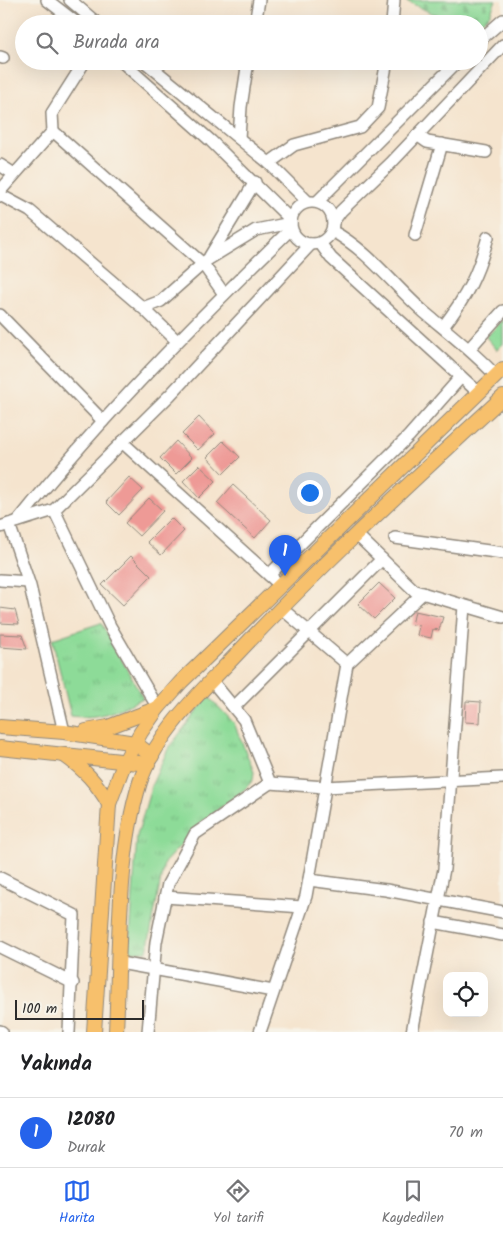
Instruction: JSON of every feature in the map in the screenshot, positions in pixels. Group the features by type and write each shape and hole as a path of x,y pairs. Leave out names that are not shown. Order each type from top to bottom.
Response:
{"main road":[{"path":"94,1032 109,804 125,761 135,743 158,708 182,682 500,373"},
{"path":"116,1032 125,846 140,782 150,760 167,734 212,681 281,608 356,534 503,397"},
{"path":"69,732 108,727 158,708"},
{"path":"0,727 69,732 135,743 150,760"},
{"path":"0,748 125,761 150,760"},
{"path":"61,754 80,766 94,779 109,804"}],"street":[{"path":"47,0 66,15"},
{"path":"70,0 88,15"},
{"path":"256,15 259,0"},
{"path":"393,15 394,0"},
{"path":"488,32 501,20"},
{"path":"488,63 502,49"},
{"path":"0,191 53,131 52,113 79,70"},
{"path":"131,70 255,182 291,224 296,237 303,242 316,244 479,393"},
{"path":"155,70 269,163 313,202 325,206 331,214 333,226 425,313 500,373"},
{"path":"239,138 247,70"},
{"path":"269,163 294,145 360,127 378,108 385,70"},
{"path":"9,524 176,341 291,224 294,212 300,206 313,202 449,70"},
{"path":"9,524 54,510 170,395 333,226 341,211 481,70"},
{"path":"53,131 205,262 224,294"},
{"path":"417,136 427,142 486,152"},
{"path":"415,235 442,144"},
{"path":"0,166 14,174"},
{"path":"205,262 255,182"},
{"path":"0,195 30,211 143,308 176,341"},
{"path":"143,308 161,301 205,262 256,230 291,224"},
{"path":"444,327 475,280 488,237"},
{"path":"469,349 503,311"},
{"path":"0,315 103,421"},
{"path":"269,575 409,436 461,377"},
{"path":"122,442 280,585"},
{"path":"54,510 110,626 158,708"},
{"path":"9,524 28,582 69,732"},
{"path":"356,534 415,591 503,617"},
{"path":"396,538 503,553"},
{"path":"234,708 382,559"},
{"path":"0,580 28,582"},
{"path":"260,1032 302,907 309,880 347,664 423,593"},
{"path":"412,1032 444,869 464,606"},
{"path":"281,608 347,664"},
{"path":"212,681 244,720 270,783"},
{"path":"148,1032 153,970 168,884 195,834 270,783 325,786 503,778"},
{"path":"0,878 74,915 73,983 69,1032"},
{"path":"309,880 503,912"},
{"path":"165,897 302,907"},
{"path":"434,922 503,935"},
{"path":"0,947 73,983"},
{"path":"120,963 273,992"}],"green space":[{"path":"404,0 496,0 488,16 436,15"},
{"path":"503,320 503,344 497,350 486,337"},
{"path":"101,623 143,698 117,710 100,715 91,717 71,716 52,639"},
{"path":"208,696 234,723 254,772 253,780 245,789 203,821 164,863 147,951 129,952 137,836 152,784 168,749"}],"building":[{"path":"199,417 215,434 198,450 182,434"},
{"path":"176,441 192,458 176,474 160,458"},
{"path":"223,441 240,457 223,474 207,457"},
{"path":"199,465 216,481 199,498 183,481"},
{"path":"129,477 143,490 119,515 106,502"},
{"path":"233,485 271,520 255,538 217,503"},
{"path":"149,498 163,511 139,536 125,523"},
{"path":"171,518 184,531 161,555 147,542"},
{"path":"131,556 151,576 123,605 102,585"},
{"path":"379,583 395,598 374,619 358,604"},
{"path":"0,608 15,610 19,624 0,623"},
{"path":"415,611 443,617 439,630 433,629 431,638 417,635 419,626 412,625"},
{"path":"0,634 22,635 27,649 0,647"},
{"path":"466,701 481,702 480,723 465,722"}],"place":[{"name":"12080","path":"285,576"}]}
